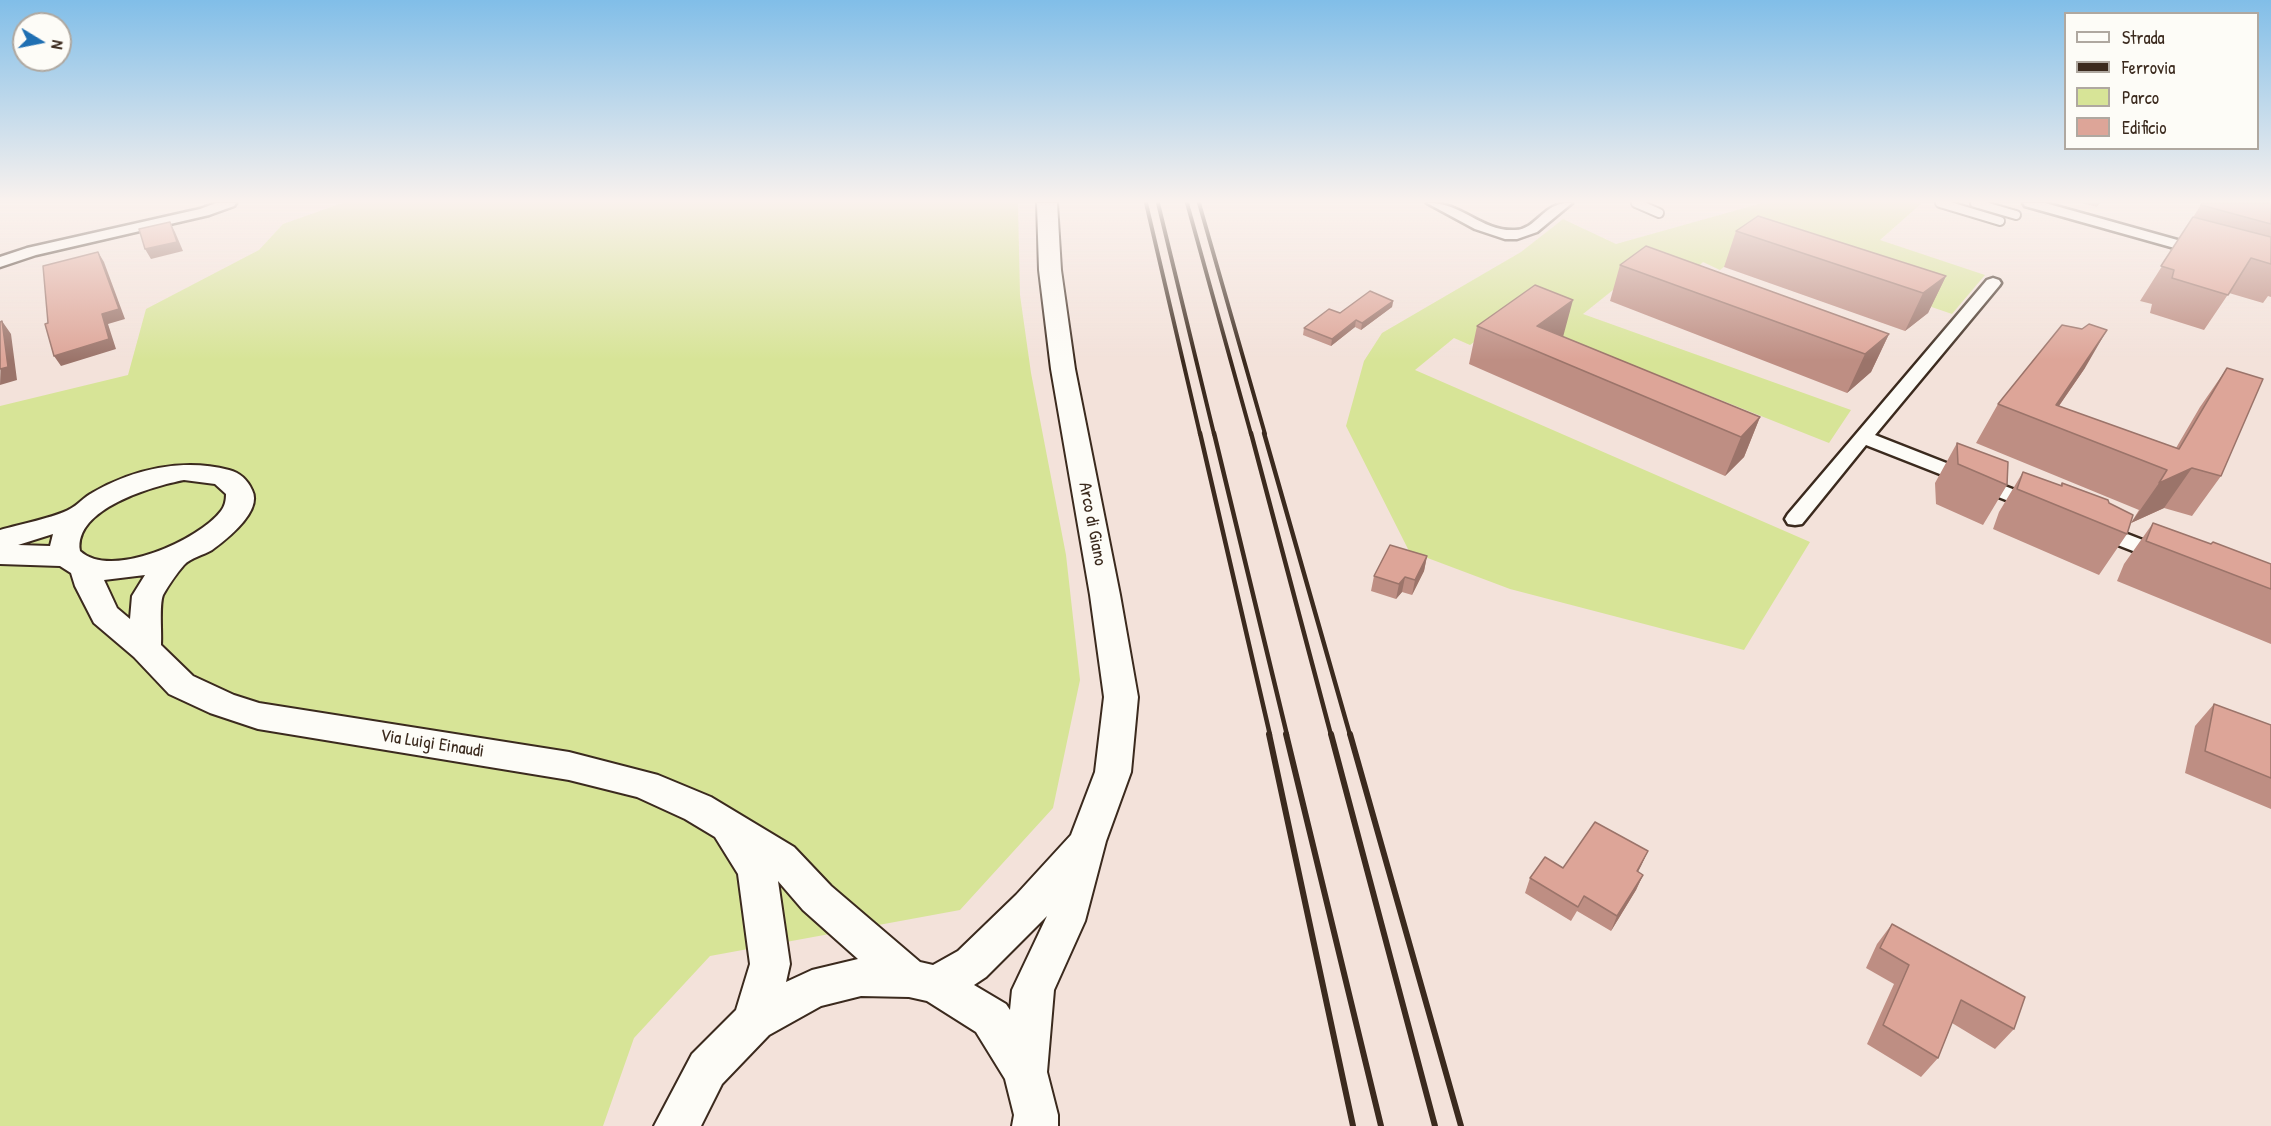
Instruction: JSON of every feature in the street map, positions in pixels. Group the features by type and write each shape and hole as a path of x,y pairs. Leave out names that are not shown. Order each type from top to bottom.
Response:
{"street":[{"path":"0,262 19,256"},
{"name":"Arco di Giano","path":"1026,1072 1033,990 1065,921 1088,841 1113,772 1121,697 1105,595 1063,369 1049,256"},
{"path":"1795,519 1993,283"},
{"path":"1863,436 2051,511"},
{"path":"0,554 76,561 117,570 146,565 175,556 210,537 237,511 242,495 235,482 215,473 184,472 129,486 96,504 83,514 68,532 64,549 76,561"},
{"path":"0,540 83,514"},
{"path":"2084,524 2183,563"},
{"path":"145,649 147,596 175,556"},
{"name":"Via Luigi Einaudi","path":"76,561 105,615 145,649 181,685 222,704 258,716 568,766 645,785 698,808 781,858 817,898 923,982 991,1018 1026,1072"},
{"name":"Via Luigi Einaudi","path":"728,827 757,870 770,964 754,1021"},
{"name":"Arco di Giano","path":"923,982 972,964 1030,907 1088,841"},
{"path":"677,1126 707,1070 754,1021 812,989 861,977 923,982"},
{"path":"1026,1072 1036,1115 1035,1126"}],"green space":[{"path":"248,256 1019,256 1020,295 1031,373 1066,555 1080,680 1053,808 960,910 710,956 634,1038 603,1126 0,1126 0,406 128,375 146,309"},
{"path":"1515,256 1738,256 1720,270 1703,262 1684,281 1643,266 1583,314 1851,410 1829,443 1509,316 1470,345 1454,338 1415,370 1810,542 1744,650 1510,589 1409,551 1346,426 1364,361 1382,333"},
{"path":"1782,256 1927,256 1985,275 1952,314"}],"building":[{"path":"84,256 99,256 119,309 102,314 109,339 54,356 45,324 48,323 43,266"},
{"path":"1633,256 1672,256 1889,334 1865,354 1620,265"},
{"path":"1810,256 1882,256 1946,276 1923,293"},
{"path":"2168,256 2271,256 2271,264 2251,258 2228,295 2172,278 2174,270 2161,266"},
{"path":"1535,285 1573,300 1537,326 1760,417 1741,437 1477,326"},
{"path":"1370,291 1393,301 1362,323 1356,320 1332,339 1304,328 1329,309 1340,313"},
{"path":"2,321 8,367 0,369 0,322"},
{"path":"2089,324 2107,330 2056,405 2179,449 2227,368 2263,379 2221,476 2192,468 2159,483 2167,470 1998,404 2062,325 2082,329"},
{"path":"1957,443 2008,462 2007,485 1958,464"},
{"path":"2023,472 2108,500 2109,503 2133,515 2127,534 2017,489"},
{"path":"2153,523 2271,564 2271,589 2146,541"},
{"path":"1390,545 1427,556 1415,580 1405,577 1399,584 1374,576"},
{"path":"2214,704 2271,725 2271,778 2205,751"},
{"path":"1595,822 1648,851 1637,871 1643,875 1617,916 1584,896 1578,907 1530,878 1545,857 1563,868"},
{"path":"1892,924 2025,997 2014,1029 1961,1000 1938,1058 1883,1025 1909,965 1880,948"}],"railway":[{"path":"1158,256 1200,434"},
{"path":"1171,256 1214,434"},
{"path":"1202,256 1251,434"},
{"path":"1214,256 1265,434"},
{"path":"1200,433 1270,735"},
{"path":"1214,433 1287,735"},
{"path":"1251,433 1331,735"},
{"path":"1264,433 1350,735"},
{"path":"1269,734 1353,1126"},
{"path":"1286,734 1381,1126"},
{"path":"1331,734 1435,1126"},
{"path":"1350,734 1461,1126"}]}
